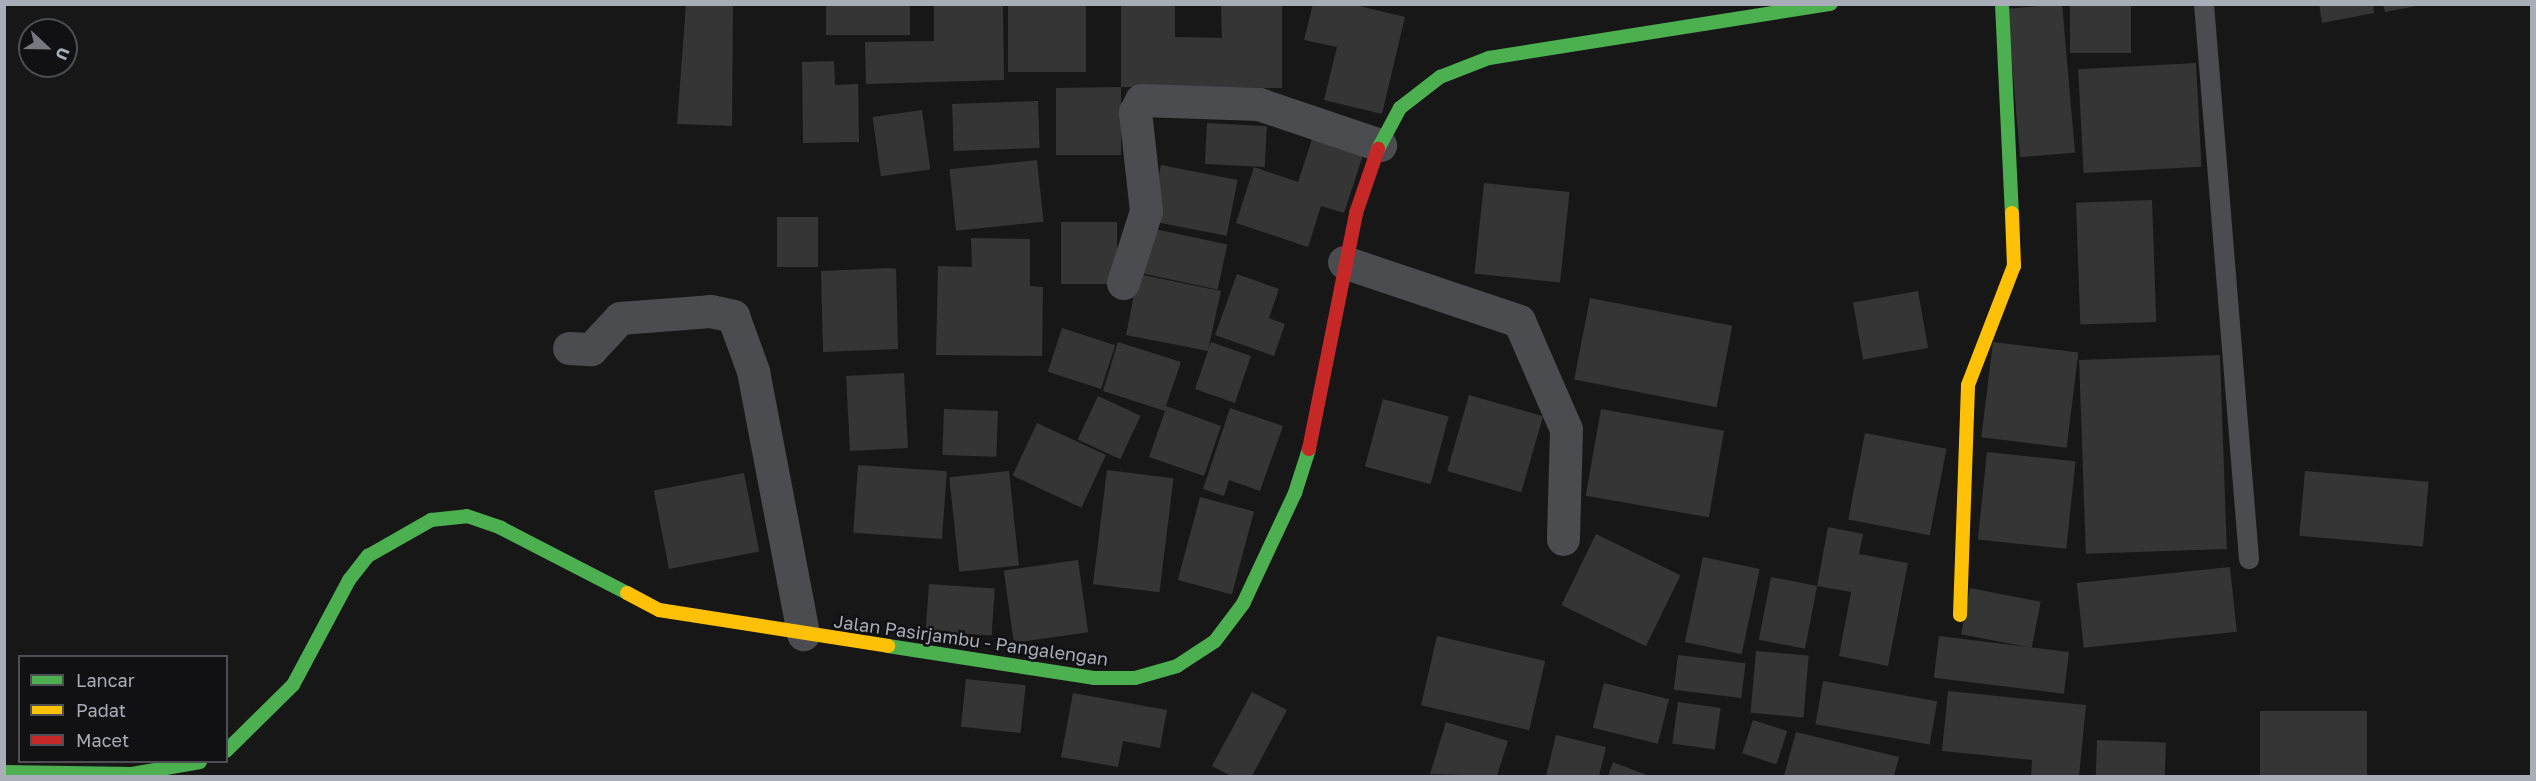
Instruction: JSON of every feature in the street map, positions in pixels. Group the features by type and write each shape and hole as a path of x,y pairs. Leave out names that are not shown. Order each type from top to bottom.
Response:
{"main road":[{"name":"Jalan Pasirjambu - Pangalengan","path":"228,751 236,748 293,685 350,580 368,556 431,520 467,516 501,528 659,610 1094,678 1135,678 1177,666 1215,640 1269,556 1295,493 1319,415 1344,262 1380,145 1409,100 1458,67 1831,4"},
{"path":"1960,615 1968,385 2014,266 2002,4"},
{"path":"4,772 132,774 194,763"}],"street":[{"path":"1123,283 1146,211 1135,112 1141,100 1259,104 1380,145"},
{"path":"1344,262 1519,321 1566,429 1563,539"},
{"path":"569,348 591,349 620,318 710,311 733,316 753,371 803,634"}],"lane":[{"path":"2204,4 2248,559"}],"building":[{"path":"686,4 733,4 732,126 677,124"},
{"path":"826,4 910,4 910,35 826,35"},
{"path":"934,4 1003,4 1004,80 866,84 865,42 934,41"},
{"path":"1121,4 1175,4 1175,37 1222,38 1221,6 1282,6 1282,88 1121,87"},
{"path":"1313,4 1351,4 1405,17 1382,114 1324,100 1337,47 1304,40"},
{"path":"2062,4 2075,152 2020,157 2007,9"},
{"path":"2070,4 2131,4 2131,53 2070,53"},
{"path":"2319,4 2373,4 2374,13 2322,23"},
{"path":"2383,4 2416,4 2416,6 2385,12"},
{"path":"1008,5 1086,5 1086,72 1008,72"},
{"path":"834,61 835,85 858,84 859,142 803,143 802,62"},
{"path":"2196,63 2201,167 2084,173 2078,69"},
{"path":"1121,87 1121,155 1056,155 1056,88"},
{"path":"1038,101 1040,148 954,151 952,104"},
{"path":"922,110 930,169 881,176 872,117"},
{"path":"1207,123 1267,126 1265,167 1205,164"},
{"path":"1314,133 1365,149 1344,213 1321,206 1308,247 1236,223 1254,167 1298,182"},
{"path":"1037,160 1043,222 956,231 949,169"},
{"path":"1161,165 1238,180 1227,236 1150,221"},
{"path":"1484,183 1570,192 1560,282 1474,274"},
{"path":"2152,200 2156,322 2080,325 2076,203"},
{"path":"777,217 818,217 818,267 777,267"},
{"path":"1061,222 1117,222 1117,284 1061,284"},
{"path":"1150,228 1227,244 1218,289 1140,273"},
{"path":"971,238 1030,239 1030,286 1043,287 1042,356 936,355 938,266 972,267"},
{"path":"896,269 898,349 823,352 821,271"},
{"path":"1138,274 1221,291 1208,350 1211,342 1251,356 1235,403 1195,389 1208,351 1126,335"},
{"path":"1237,274 1279,289 1269,318 1285,324 1274,356 1215,335"},
{"path":"1918,291 1928,348 1863,360 1853,302"},
{"path":"1590,298 1732,326 1716,407 1574,379"},
{"path":"1062,328 1115,345 1101,389 1048,372"},
{"path":"1118,342 1181,362 1166,406 1221,426 1204,476 1149,457 1165,411 1103,391"},
{"path":"1993,342 2078,352 2067,448 1981,437"},
{"path":"2220,355 2227,549 2086,554 2079,360"},
{"path":"904,373 908,448 850,451 846,376"},
{"path":"1469,395 1543,416 1521,492 1447,471"},
{"path":"1098,396 1141,416 1120,459 1078,440"},
{"path":"1383,399 1449,417 1431,484 1365,467"},
{"path":"1230,408 1283,426 1260,491 1229,480 1224,496 1203,489"},
{"path":"944,409 998,411 996,457 942,455"},
{"path":"1601,409 1724,431 1709,517 1586,496"},
{"path":"1037,423 1106,455 1081,508 1012,476"},
{"path":"1865,433 1946,449 1930,535 1848,519"},
{"path":"1987,452 2076,461 2066,549 1978,540"},
{"path":"858,465 947,471 942,539 853,533"},
{"path":"1107,470 1174,478 1159,592 1093,584"},
{"path":"1009,471 1019,565 959,572 949,477"},
{"path":"2305,471 2429,482 2423,547 2299,536"},
{"path":"744,473 759,552 669,569 654,491"},
{"path":"1200,497 1254,511 1232,595 1178,580"},
{"path":"1828,527 1863,534 1859,554 1908,563 1888,666 1839,656 1851,592 1817,586"},
{"path":"1596,534 1680,575 1646,646 1561,605"},
{"path":"1703,557 1760,569 1742,654 1685,642"},
{"path":"1078,560 1088,632 1014,643 1004,570"},
{"path":"2230,567 2237,632 2084,648 2077,583"},
{"path":"1771,577 1817,586 1805,649 1759,640"},
{"path":"929,584 995,589 992,635 926,631"},
{"path":"1970,588 2041,602 2032,648 1961,634"},
{"path":"1437,636 1545,661 1529,730 1421,705"},
{"path":"1939,636 2069,652 2064,694 1934,678"},
{"path":"1756,651 1809,656 1803,717 1751,713"},
{"path":"1678,655 1745,663 1741,698 1674,690"},
{"path":"966,679 1026,685 1021,733 961,727"},
{"path":"1823,681 1937,701 1930,744 1815,724"},
{"path":"1604,683 1669,699 1658,744 1593,728"},
{"path":"1948,691 2086,705 2079,776 2031,776 2032,760 1942,751"},
{"path":"1252,692 1287,710 1252,776 1231,776 1212,766"},
{"path":"1073,693 1167,710 1160,748 1123,741 1118,767 1061,757"},
{"path":"1678,702 1721,708 1715,750 1672,744"},
{"path":"2260,711 2367,711 2367,776 2260,776"},
{"path":"1753,720 1787,731 1776,764 1742,753"},
{"path":"1446,722 1508,741 1497,776 1430,774"},
{"path":"1796,732 1899,757 1894,776 1784,776"},
{"path":"1556,735 1606,747 1599,776 1546,776"},
{"path":"2097,740 2166,742 2165,776 2096,776"},
{"path":"1613,762 1649,776 1608,776"}],"traffic: fast":[{"path":"1378,149 1400,108 1440,77 1489,58 1831,4"},
{"path":"2002,4 2012,213"},
{"path":"888,646 1094,678 1135,678 1177,666 1215,641 1243,604 1295,493 1309,449"},
{"path":"228,749 293,685 349,580 368,556 431,520 467,516 501,528 627,593"},
{"path":"4,772 132,774 194,763"}],"traffic: slow":[{"path":"1960,615 1968,385 2014,266 2012,213"},
{"path":"627,593 659,610 888,646"}],"traffic: jam":[{"path":"1309,449 1356,213 1378,149"}]}
